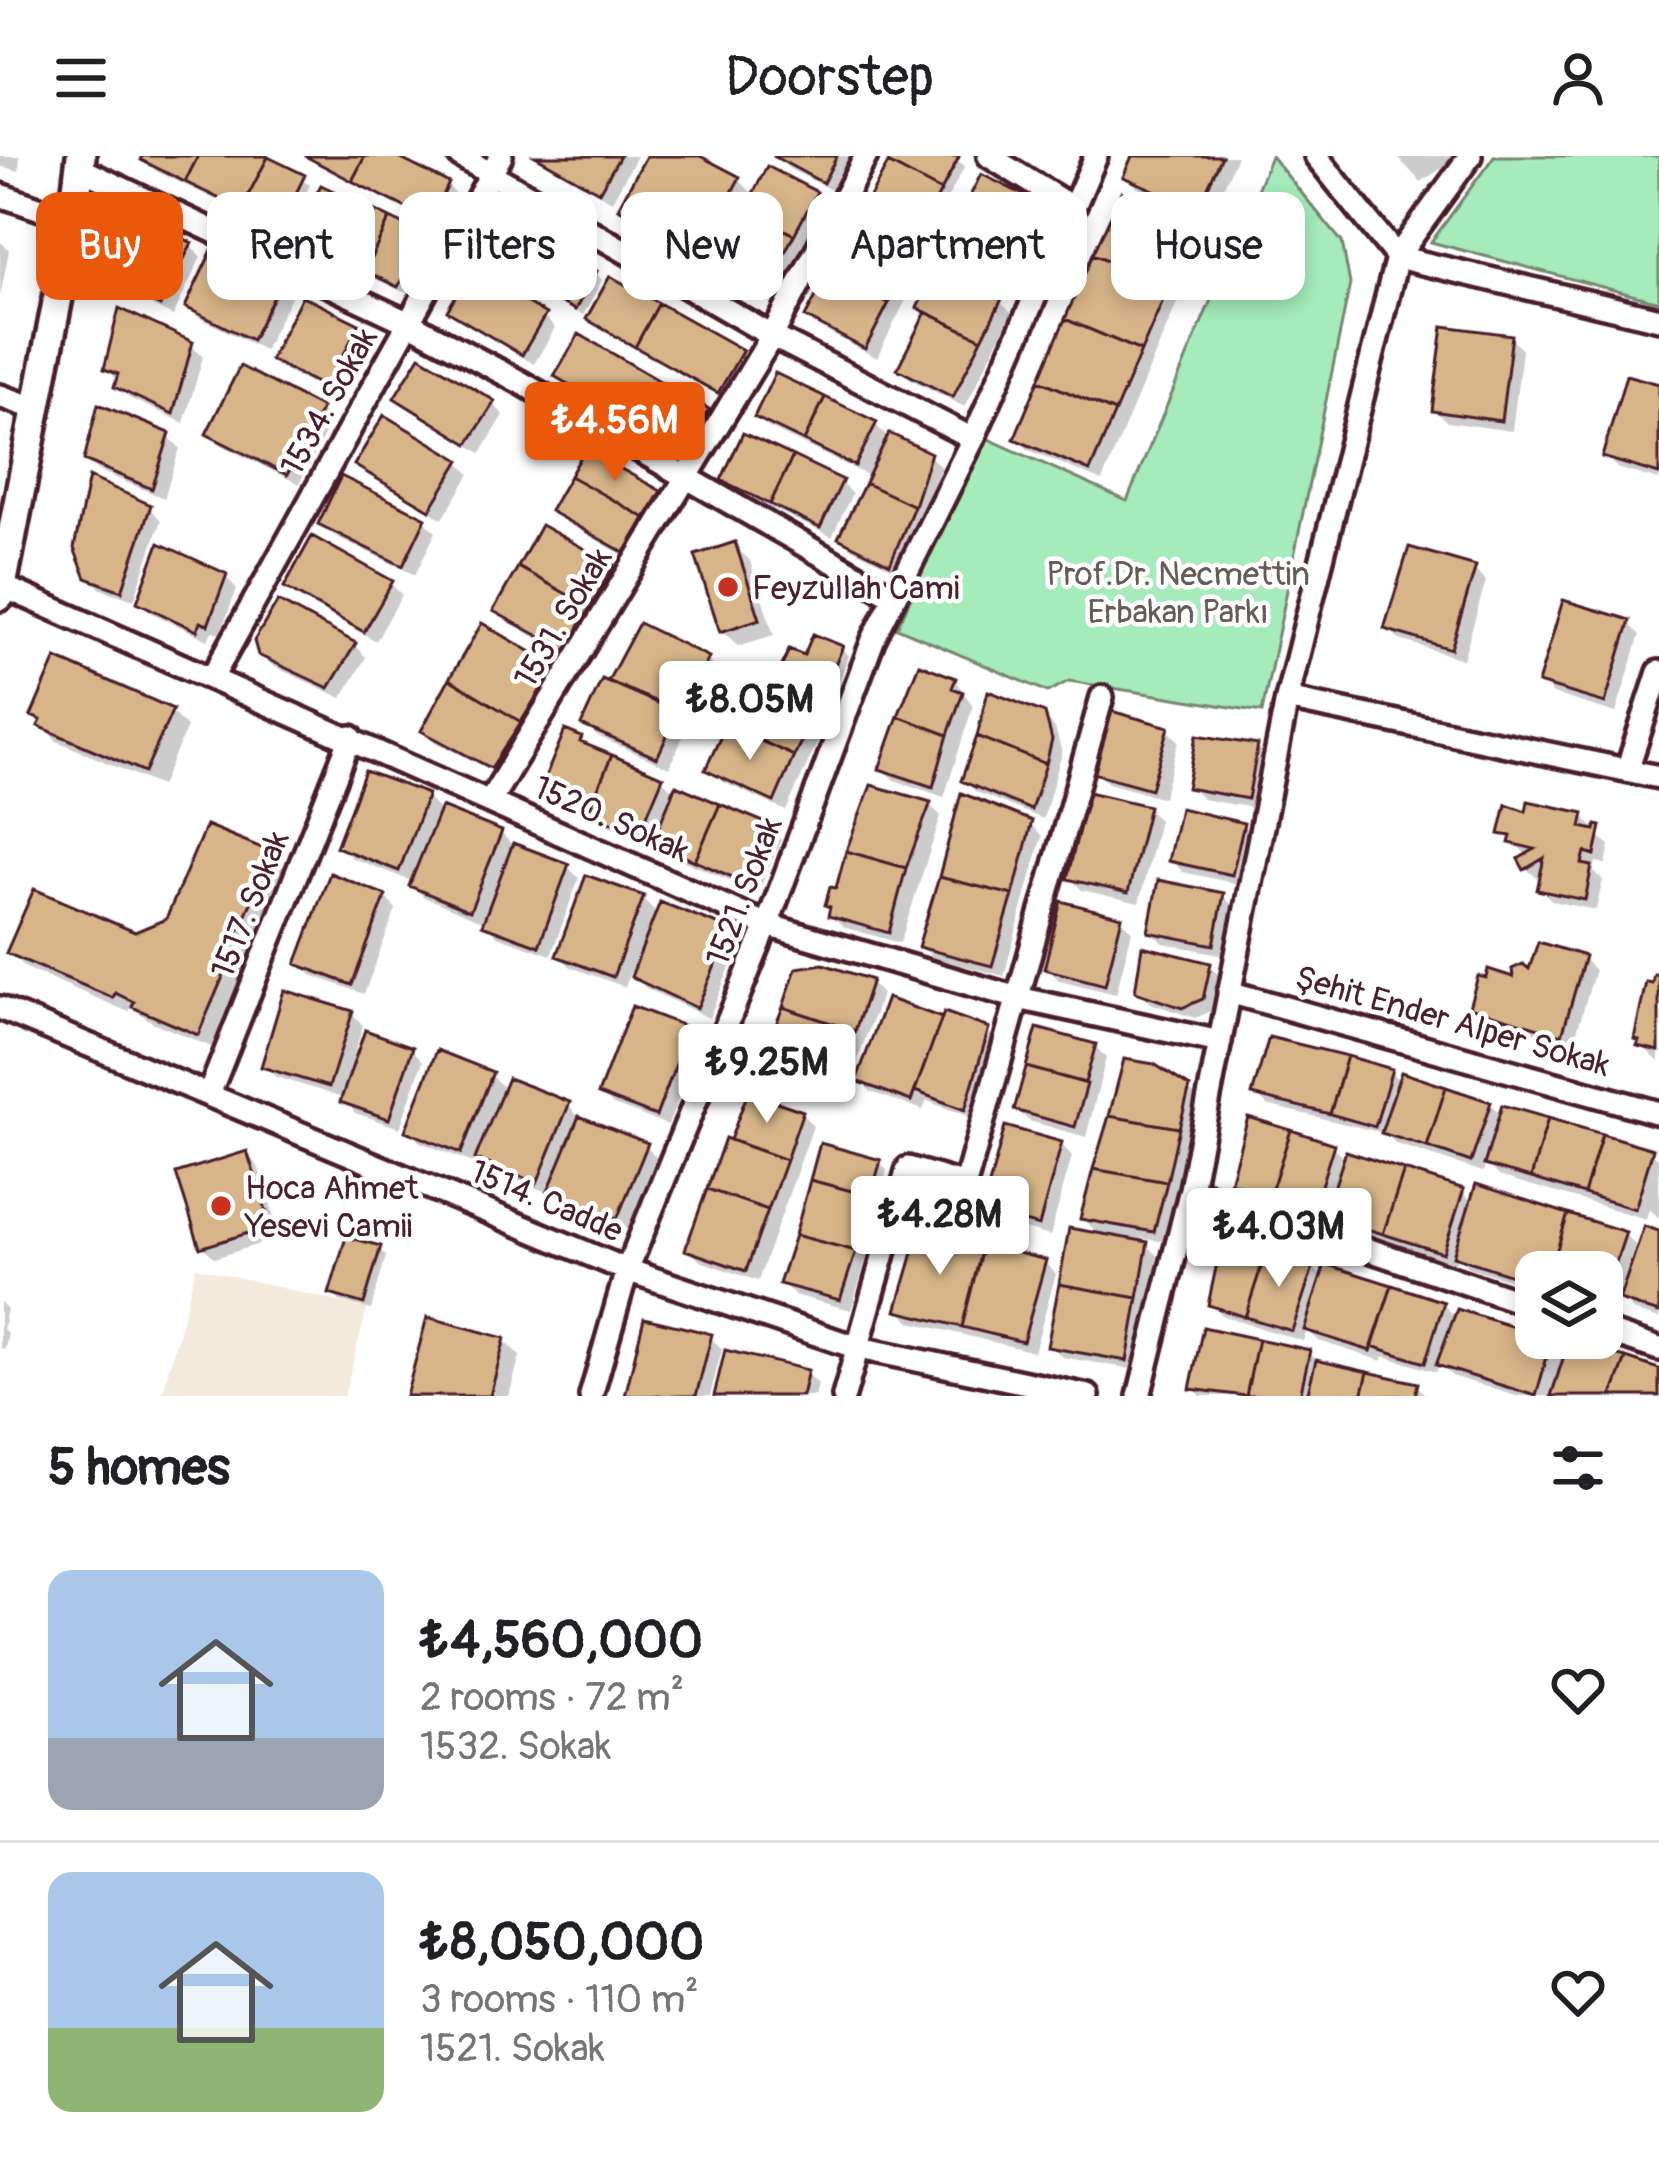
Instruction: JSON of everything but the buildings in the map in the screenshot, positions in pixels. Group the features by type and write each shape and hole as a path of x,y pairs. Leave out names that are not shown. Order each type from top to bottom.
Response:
{"street":[{"path":"460,156 495,164 772,336 973,439"},
{"name":"1531. Sokak","path":"491,799 772,336 866,156"},
{"path":"989,156 1047,192"},
{"name":"1521. Sokak","path":"1080,192 1096,156"},
{"path":"1316,156 1397,256 1659,319"},
{"path":"1139,1396 1191,1189 1288,699 1397,256 1471,156"},
{"path":"81,163 409,323 893,596"},
{"name":"1534. Sokak","path":"212,678 495,164"},
{"path":"0,195 36,207"},
{"path":"1,589 58,300"},
{"name":"1521. Sokak","path":"591,1396 627,1270 893,596 973,439 1033,300"},
{"path":"0,395 37,409"},
{"name":"1520. Sokak","path":"1,589 351,737 767,925 1018,998 1220,1042"},
{"path":"1627,770 1659,671"},
{"path":"844,1396 908,1168 964,1185 1102,697"},
{"path":"1288,699 1659,777"},
{"name":"1517. Sokak","path":"209,1094 351,737"},
{"name":"Şehit Ender Alper Sokak","path":"1229,992 1659,1113"},
{"name":"1514. Cadde","path":"0,1008 627,1270 855,1347 1088,1396"},
{"path":"1191,1189 1515,1300"},
{"path":"1623,1337 1659,1349"}],"shaded area":[{"path":"196,1267 367,1309 344,1396 162,1396"}],"green space":[{"name":"Prof.Dr. Necmettin Erbakan Parkı","path":"1271,156 1301,192 1256,192"},
{"path":"1494,156 1659,156 1659,302 1431,242"},
{"name":"Prof.Dr. Necmettin Erbakan Parkı","path":"1305,197 1342,242 1350,284 1262,712 1069,681 1048,692 897,628 984,437 1127,501 1211,300 1305,300"}],"place":[{"name":"Feyzullah Cami","path":"728,587"},
{"name":"Hoca Ahmet Yesevi Camii","path":"221,1206"}]}
